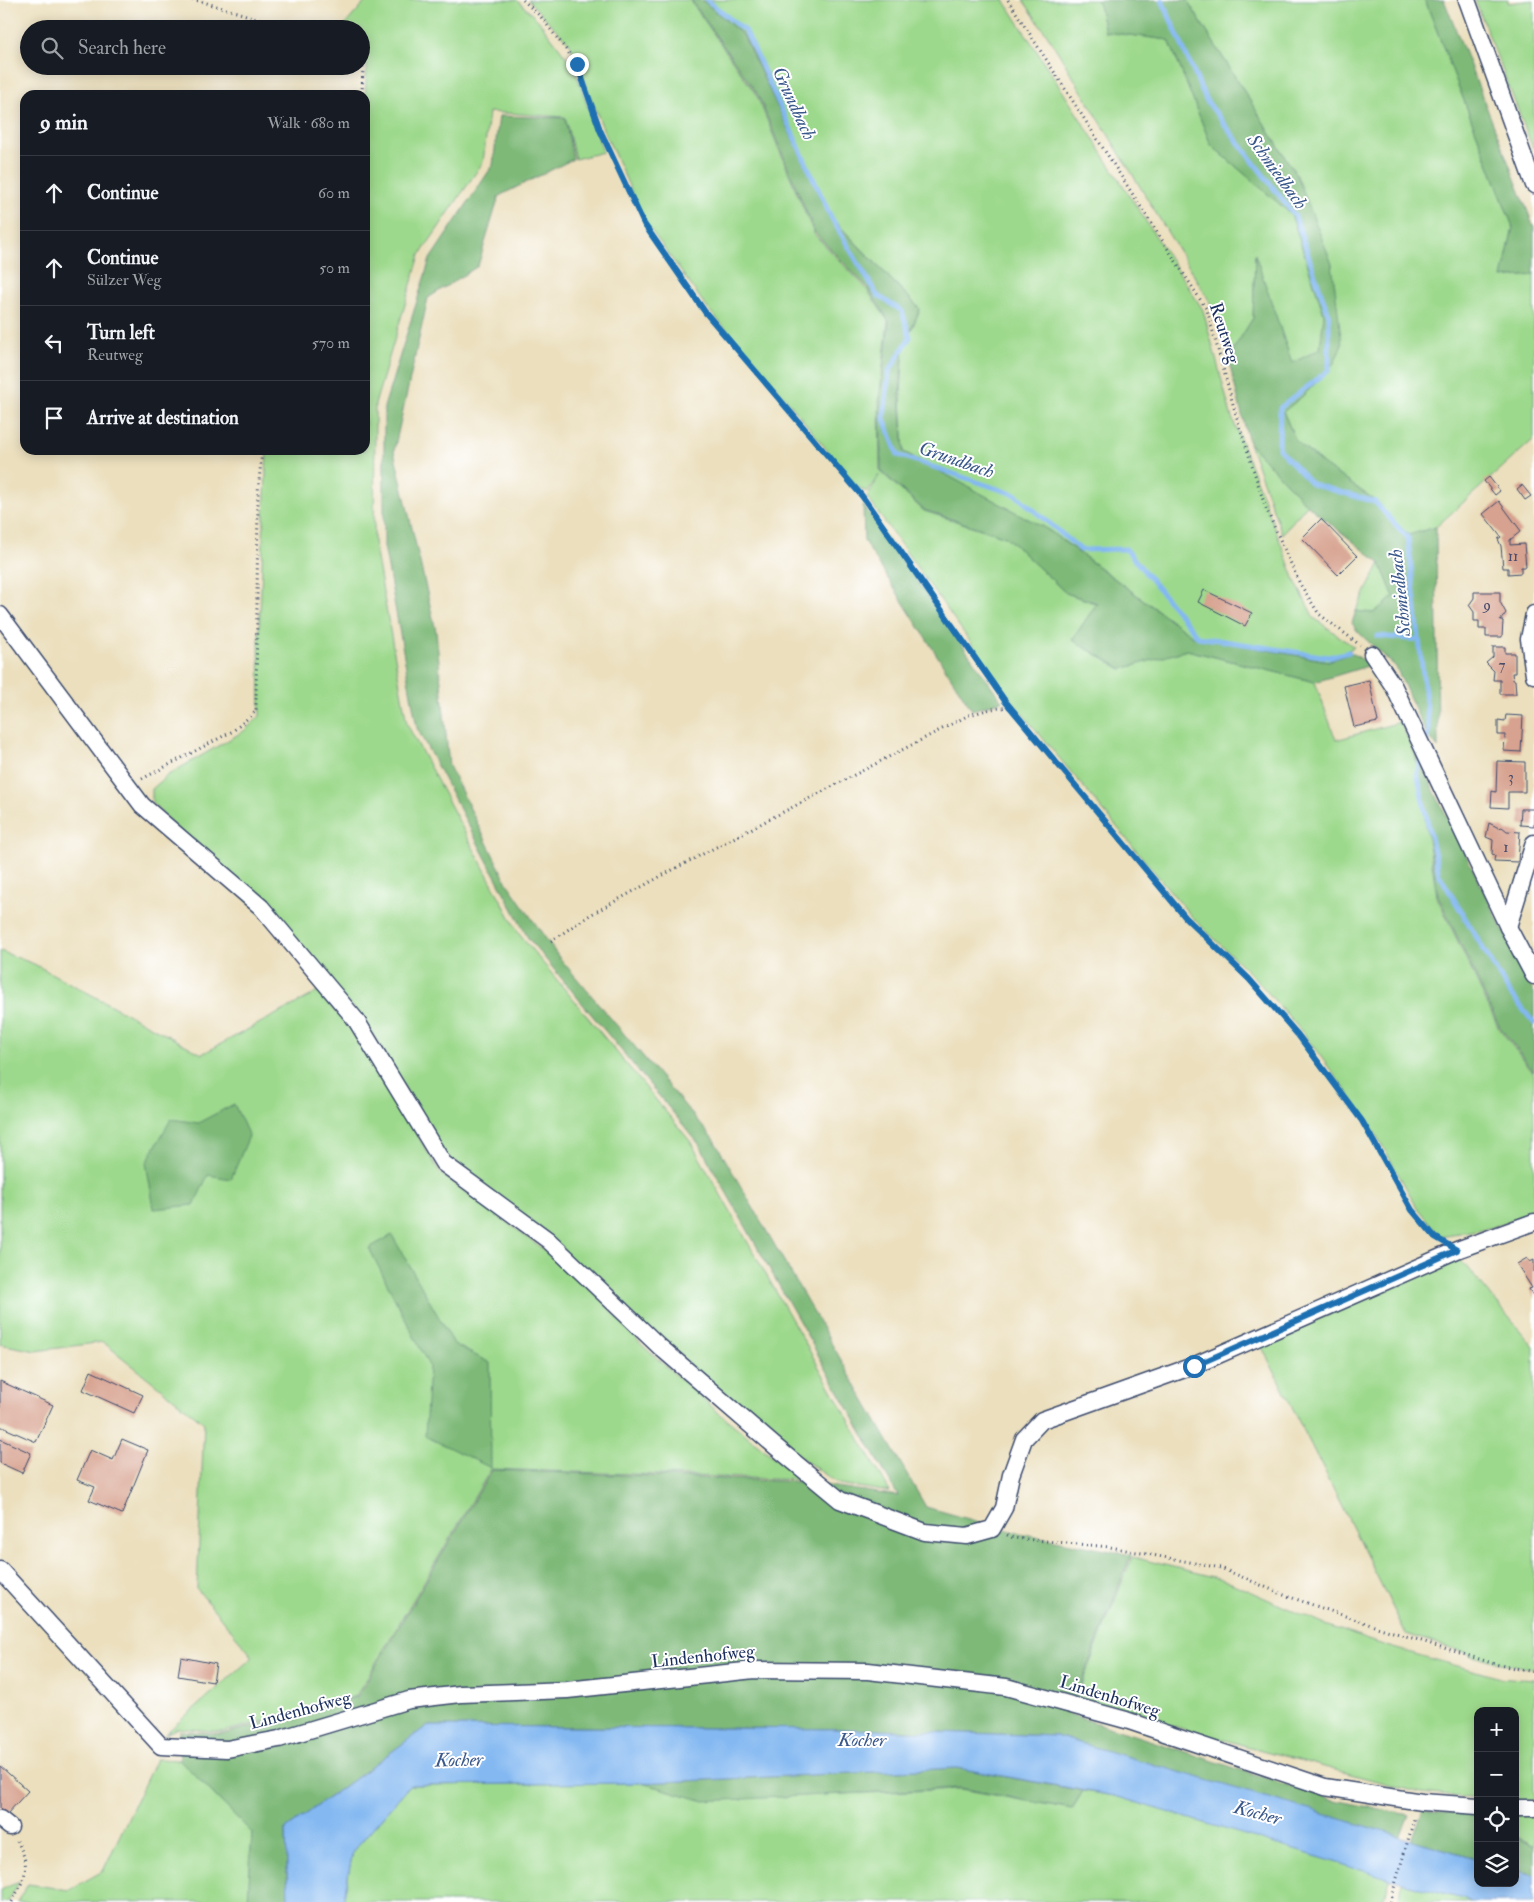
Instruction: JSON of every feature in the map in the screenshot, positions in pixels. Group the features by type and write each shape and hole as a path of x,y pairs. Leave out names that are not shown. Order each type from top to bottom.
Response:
{"street":[{"path":"1467,0 1534,185"},
{"path":"1534,614 1529,639 1534,675"},
{"path":"0,615 142,805 261,907 356,1020 443,1163 548,1240 660,1347 840,1500 925,1532 967,1536 992,1529 1004,1508 1011,1474 1024,1439 1042,1420 1194,1366 1457,1250 1533,1224"},
{"path":"1372,654 1394,687 1508,927 1534,976"},
{"path":"1508,927 1534,843"},
{"name":"Lindenhofweg","path":"0,1570 161,1746 227,1750 279,1739 408,1700 460,1694 567,1690 754,1670 868,1670 1006,1687 1126,1720 1325,1787 1422,1802 1474,1806"},
{"path":"1519,1808 1534,1808"}],"path":[{"path":"192,0 261,20"},
{"path":"523,0 542,17 577,64 600,130 644,224 705,312 862,496 1011,707 1186,918 1249,979 1298,1035 1362,1121 1412,1210 1435,1237 1457,1250"},
{"name":"Reutweg","path":"1008,0 1207,310 1236,415 1265,506 1300,584 1318,614 1372,654"},
{"path":"362,90 363,75"},
{"path":"128,787 233,731 256,711 258,492 262,455"},
{"path":"552,941 590,916 676,868 969,714 1011,707"},
{"path":"992,1529 1013,1538 1110,1547 1221,1568 1284,1595 1376,1627 1495,1664 1534,1672"},
{"path":"1390,1902 1413,1820"},
{"path":"5,1823 25,1855 26,1875 12,1902"}],"green space":[{"path":"367,0 517,0 538,20 574,67 603,152 575,159 565,117 489,112 483,162 420,255 375,404 374,542 407,724 519,934 690,1141 890,1492 839,1484 781,1444 448,1160 362,1017 152,803 152,789 168,775 244,731 260,716 259,636 267,455 370,455 370,90 366,90 366,75 370,75 370,20 349,20"},
{"path":"528,0 690,0 757,96 814,234 866,288 888,321 879,399 880,471 924,511 1006,537 1066,593 1097,604 1072,640 1121,669 1187,650 1315,682 1336,740 1400,722 1415,755 1437,897 1498,1027 1534,1074 1534,1212 1490,1228 1440,1236 1418,1209 1368,1120 1304,1034 1255,978 1192,917 1016,706 867,497 879,475 867,492 856,486 753,358 708,309 646,223 604,131 570,44"},
{"path":"691,0 702,0 743,35 830,217 920,309 903,348 900,396 904,452 1045,528 1194,637 1328,661 1352,653 1371,665 1315,682 1187,650 1122,669 1072,640 1097,603 1066,593 1006,537 924,510 881,471 880,398 889,321 867,287 815,233 758,95"},
{"path":"702,0 1004,0 1203,310 1231,415 1296,583 1314,618 1354,647 1328,661 1194,637 1050,531 904,452 901,396 904,348 920,309 831,217 744,35"},
{"path":"1023,0 1098,0 1105,32 1169,40 1211,145 1291,214 1324,314 1320,350 1292,363 1255,256 1253,318 1228,358 1215,310 1050,39"},
{"path":"1098,0 1187,0 1297,176 1332,264 1342,345 1334,363 1304,395 1283,412 1296,441 1324,465 1373,499 1408,535 1436,527 1438,748 1424,729 1396,667 1358,632 1352,623 1356,611 1373,613 1394,597 1380,563 1307,505 1249,443 1228,358 1253,318 1255,254 1292,363 1320,349 1324,314 1291,214 1211,145 1169,40 1105,32"},
{"path":"1187,0 1425,0 1513,227 1502,278 1534,275 1534,439 1436,527 1409,535 1373,499 1324,465 1296,441 1283,411 1317,382 1331,365 1342,345 1297,176"},
{"path":"1425,0 1444,0 1534,227 1534,275 1502,278 1513,227"},
{"path":"1475,0 1508,0 1508,3 1534,0 1534,151"},
{"path":"499,116 565,118 573,159 499,196 478,266 428,298 394,451 436,631 449,766 507,883 558,956 714,1140 926,1507 1015,1532 1131,1555 1069,1714 1330,1799 1409,1815 1400,1837 1056,1736 842,1729 427,1726 286,1829 288,1902 248,1902 252,1833 180,1760 179,1731 223,1734 357,1697 492,1470 803,1482 898,1496 699,1144 528,938 417,728 384,546 384,407 430,259 493,165"},
{"path":"1249,443 1307,505 1282,534"},
{"path":"863,505 1002,701 972,710 864,541"},
{"path":"1380,563 1394,597 1373,613 1356,611"},
{"path":"1416,754 1534,993 1534,1072 1499,1026 1438,896"},
{"path":"0,951 34,964 202,1054 318,992 355,1034 441,1174 543,1249 600,1298 642,1345 720,1414 802,1480 491,1469 356,1696 223,1732 178,1728 165,1734 253,1657 197,1589 204,1423 103,1342 36,1351 0,1344"},
{"path":"234,1104 249,1136 231,1179 208,1175 194,1205 154,1209 146,1163 171,1119 198,1123"},
{"path":"392,1235 454,1344 490,1363 491,1468 425,1436 429,1366 369,1248"},
{"path":"1458,1257 1534,1347 1534,1669 1496,1662 1406,1634 1261,1345"},
{"path":"1132,1557 1222,1579 1323,1624 1386,1646 1497,1677 1534,1680 1534,1801 1519,1802 1519,1707 1474,1707 1474,1799 1421,1793 1124,1713 1073,1706"},
{"path":"156,1759 180,1760 252,1833 248,1902 18,1902 28,1884 69,1890 103,1871"},
{"path":"957,1768 1083,1791 1072,1809 960,1788 704,1801 642,1783"},
{"path":"641,1783 704,1800 960,1789 1072,1809 1083,1791 1115,1796 1390,1878 1387,1890 1380,1902 343,1902 353,1851 410,1785"},
{"path":"1423,1810 1474,1816 1474,1858 1412,1840"},
{"path":"1519,1815 1534,1815 1534,1846 1519,1838"},
{"path":"1519,1839 1534,1846 1534,1875 1519,1871"},
{"path":"19,1882 8,1902 0,1902 0,1890"},
{"path":"1401,1882 1463,1898 1471,1902 1399,1902"}],"water":[{"name":"Kocher","path":"427,1726 843,1729 1056,1736 1474,1858 1474,1887 1519,1887 1519,1871 1534,1875 1534,1902 1471,1902 1463,1898 1401,1882 1115,1796 957,1768 642,1783 410,1785 353,1851 343,1902 288,1902 286,1829"}],"building":[{"path":"1489,477 1500,491 1495,495 1484,481"},
{"path":"1522,485 1531,496 1525,500 1517,489"},
{"path":"1499,501 1521,531 1510,540 1510,545 1524,544 1526,567 1521,567 1521,573 1508,574 1508,568 1503,568 1501,546 1498,539 1501,537 1483,514"},
{"path":"1321,519 1357,556 1338,575 1302,538"},
{"path":"1204,590 1252,613 1245,626 1198,602"},
{"path":"1474,592 1500,592 1500,602 1506,613 1500,621 1503,621 1502,637 1486,637 1486,629 1479,629 1479,621 1474,621 1474,612 1469,605 1474,598"},
{"path":"1493,647 1505,647 1505,653 1515,653 1515,673 1512,673 1513,680 1515,680 1516,694 1500,694 1500,680 1493,680 1494,671 1486,663 1493,657"},
{"path":"1369,680 1378,722 1354,727 1344,686"},
{"path":"1506,715 1523,716 1521,752 1504,751 1505,735 1498,735 1498,720 1505,721"},
{"path":"1497,761 1525,762 1525,792 1508,792 1508,808 1491,807 1492,791 1496,792"},
{"path":"1521,809 1534,809 1534,826 1520,825"},
{"path":"1489,823 1499,828 1502,827 1507,831 1520,832 1518,862 1494,861 1495,855 1492,854 1493,840 1486,837"},
{"path":"1527,1258 1530,1262 1534,1260 1534,1297 1529,1289 1532,1288 1517,1264"},
{"path":"91,1371 143,1395 134,1413 83,1390"},
{"path":"0,1381 53,1405 36,1442 0,1426"},
{"path":"0,1439 31,1453 22,1473 0,1463"},
{"path":"122,1439 148,1450 122,1514 89,1500 95,1487 77,1480 90,1450 113,1460"},
{"path":"181,1657 216,1664 213,1682 178,1676"},
{"path":"0,1766 28,1791 7,1814 0,1808"}],"waterway":[{"name":"Grundbach","path":"707,0 746,32 831,217 877,295 902,311 910,337 889,372 884,419 898,455 1016,495 1081,550 1126,549 1198,637 1328,657 1349,652"},
{"name":"Schmiedbach","path":"1162,0 1206,100 1295,216 1329,316 1329,370 1280,408 1279,449 1312,484 1375,502 1408,538 1429,730 1425,744"},
{"name":"Grundbach","path":"1378,636 1419,640"},
{"name":"Schmiedbach","path":"1422,757 1417,773 1439,874 1509,992 1534,1023"}],"route":[{"path":"577,64 600,130 644,224 705,312 862,496 1005,701 1186,918 1249,979 1298,1035 1362,1121 1412,1210 1435,1237 1457,1250 1194,1366"}]}
